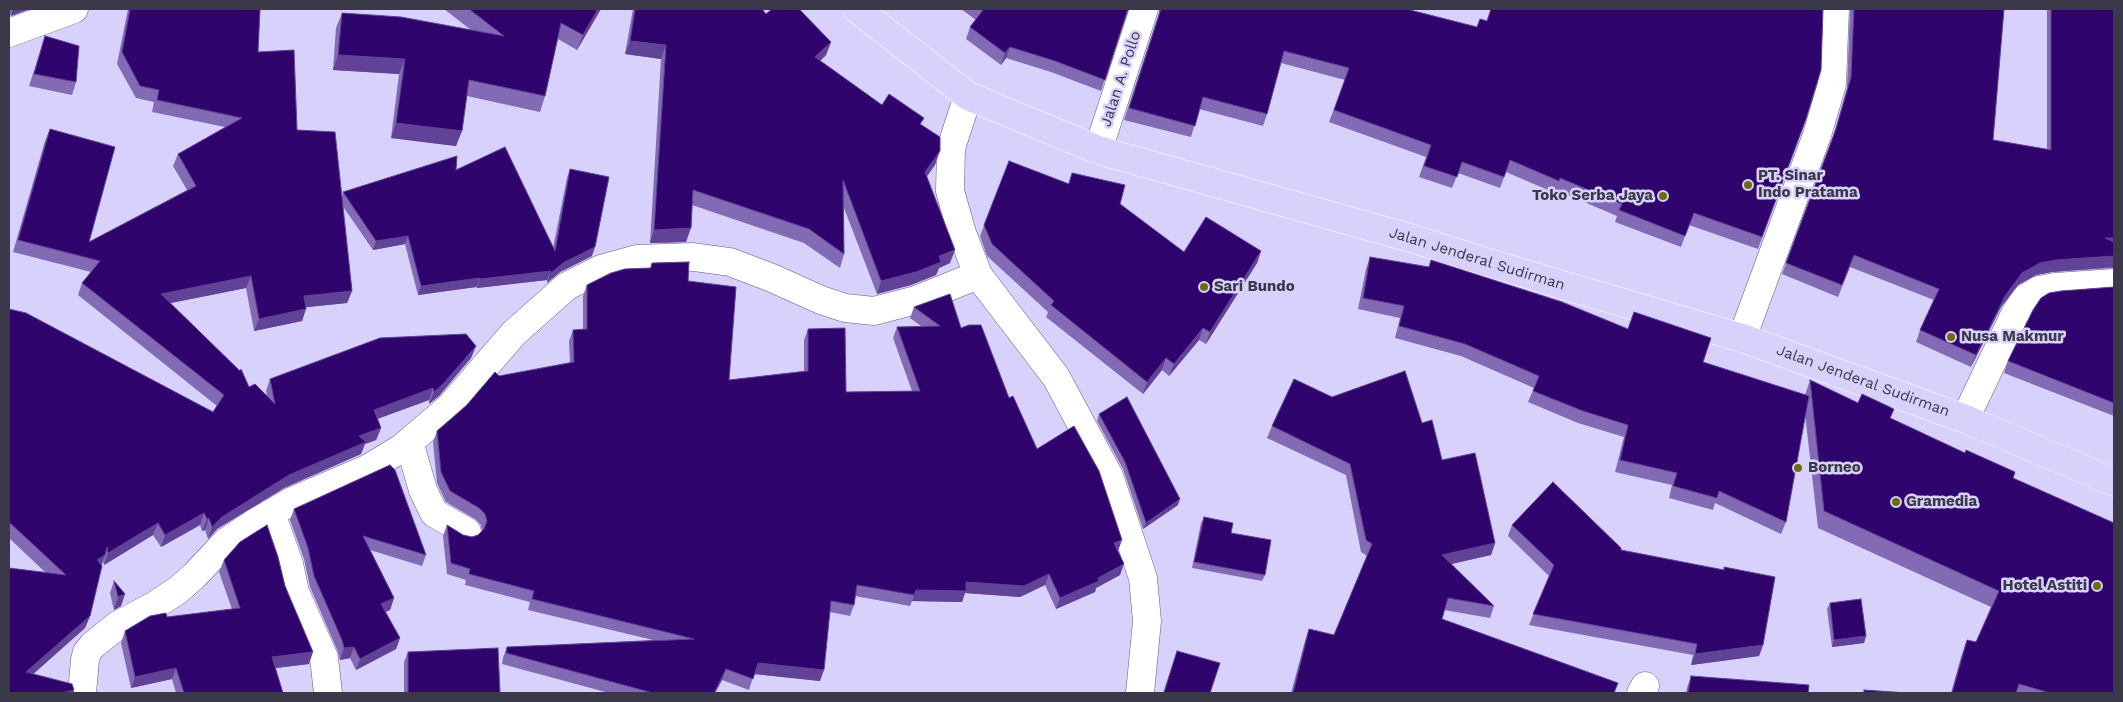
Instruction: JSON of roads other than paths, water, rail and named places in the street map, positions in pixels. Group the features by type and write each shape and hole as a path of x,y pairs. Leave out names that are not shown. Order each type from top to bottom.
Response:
{"main road":[{"name":"Jalan Jenderal Sudirman","path":"862,10 968,96 1098,150 1410,238 1742,338 1966,419 2114,482"}],"street":[{"path":"9,33 74,9"},
{"name":"Jalan A. Pollo","path":"1098,150 1144,9"},
{"path":"1742,338 1817,135 1832,84 1835,9"},
{"path":"968,96 951,148 950,191 962,233 978,275 1056,378 1109,476 1143,578 1148,621 1140,693"},
{"path":"82,693 85,660 92,644 118,625 154,606 178,590 226,542 292,500 369,468 409,442 450,407 514,333 567,286 601,269 637,259 693,257 730,262 837,305 874,311 916,300 978,275"},
{"path":"1966,419 2014,314 2026,298 2039,290 2055,287 2114,282"},
{"path":"409,442 423,490 434,513 467,532"},
{"path":"272,513 289,564 295,592 327,680"}],"place":[{"name":"PT. Sinar Indo Pratama","path":"1748,185"},
{"name":"Toko Serba Jaya","path":"1663,196"},
{"name":"Sari Bundo","path":"1204,287"},
{"name":"Nusa Makmur","path":"1951,337"},
{"name":"Borneo","path":"1798,468"},
{"name":"Gramedia","path":"1896,502"},
{"name":"Hotel Astiti","path":"2097,586"}]}
